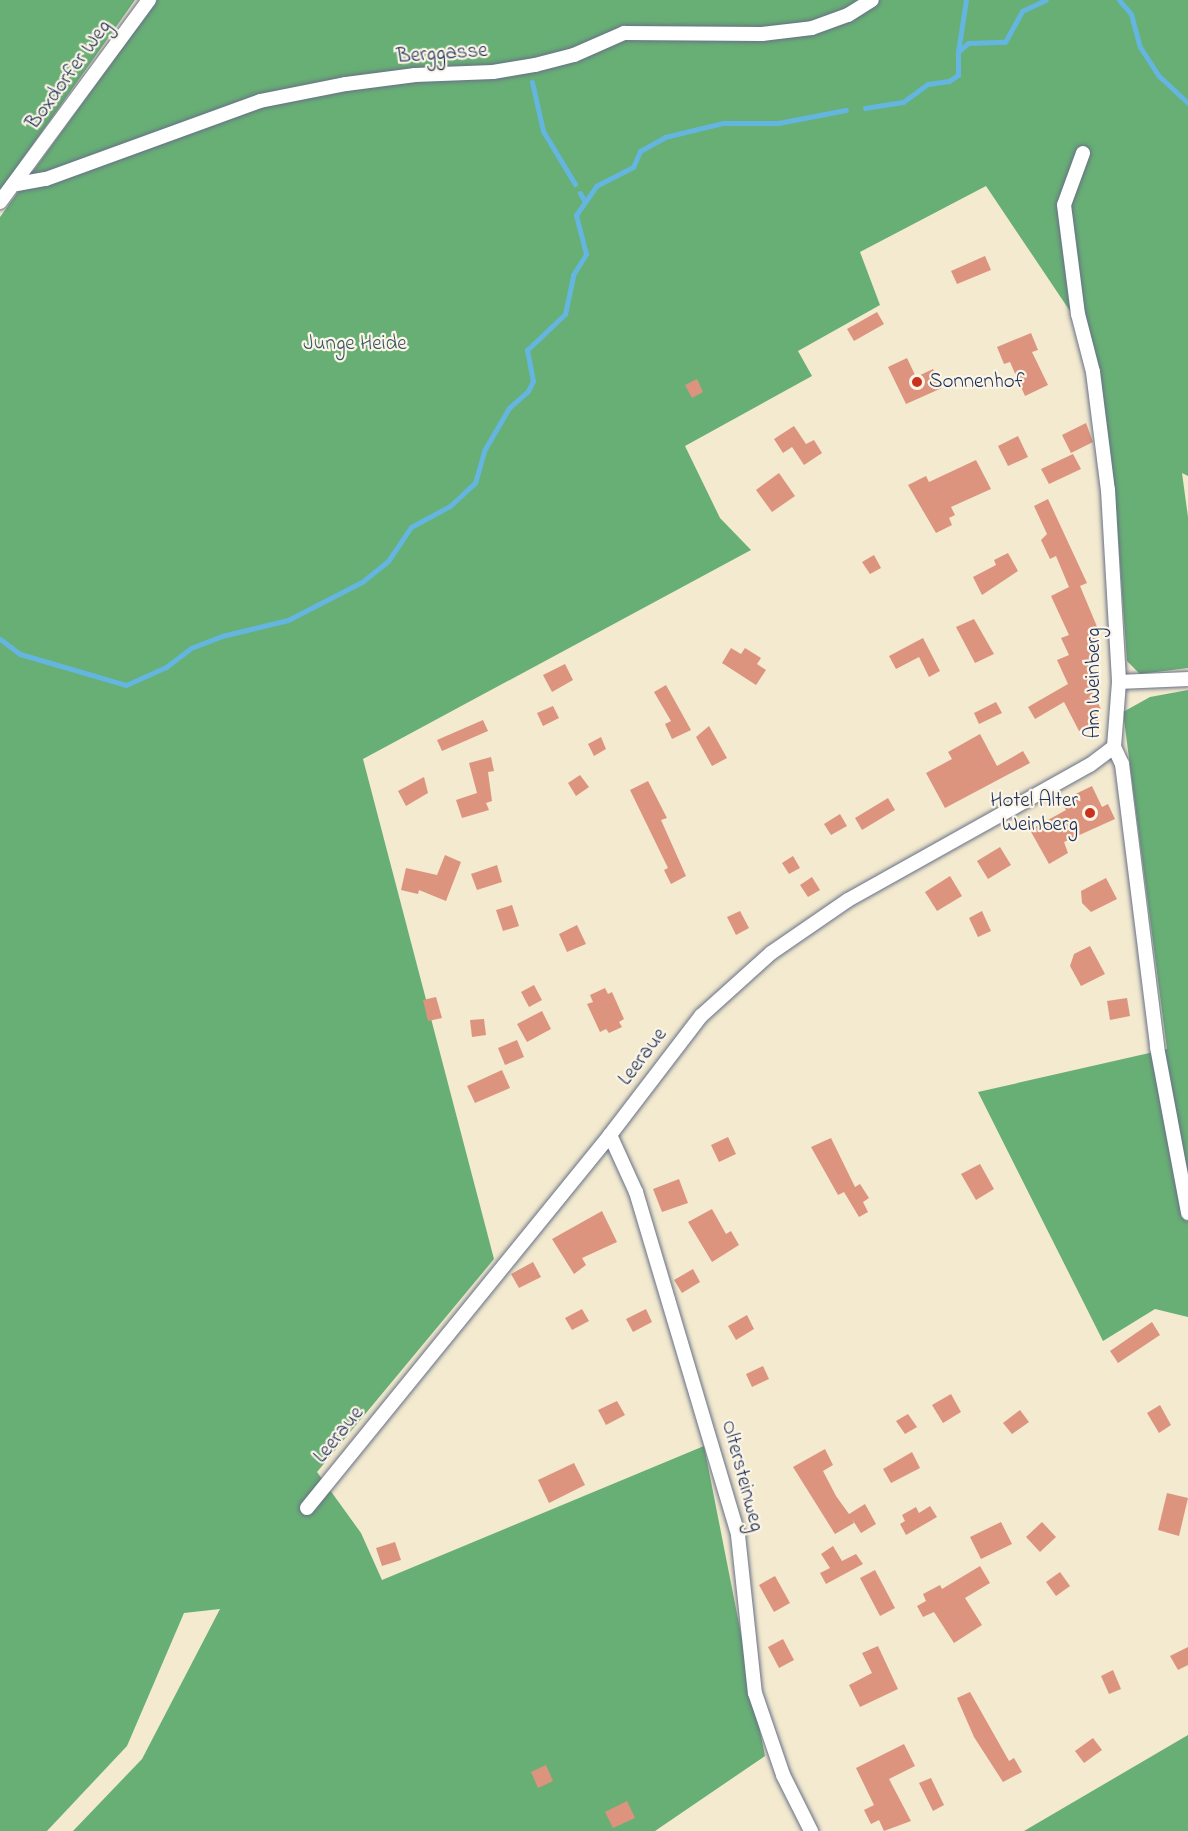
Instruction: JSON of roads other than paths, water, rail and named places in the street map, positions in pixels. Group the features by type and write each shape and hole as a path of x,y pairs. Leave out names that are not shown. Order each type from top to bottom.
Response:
{"street":[{"name":"Boxdorfer Weg","path":"0,202 17,184 149,0"},
{"name":"Berggasse","path":"17,184 46,179 260,101 346,84 535,65 574,55 624,33 762,34 812,28 848,15 872,0"},
{"name":"Am Weinberg","path":"1083,153 1064,205 1078,314 1093,372 1108,489 1119,682 1114,747 1122,764 1157,1047 1188,1213"},
{"path":"1119,682 1188,679"},
{"name":"Leeraue","path":"307,1508 610,1135 700,1016 771,953 848,900 1072,775 1114,747"},
{"name":"Oltersteinweg","path":"610,1135 636,1192 738,1535 755,1693 783,1775 811,1831"}],"waterway":[{"path":"958,52 966,0"},
{"path":"865,108 903,102 928,84 949,81 958,75 958,52 968,43 1005,42 1022,11 1046,0"},
{"path":"1119,0 1131,14 1140,47 1159,76 1188,103"},
{"path":"532,82 543,131 575,184"},
{"path":"0,639 20,654 126,685 166,667 191,648 222,636 288,620 362,582 388,561 411,527 450,506 475,483 485,449 509,408 528,391 533,381 527,350 565,314 573,275 586,254 576,215 596,186 633,167 640,151 665,137 723,123 778,123 846,110"},
{"path":"580,193 585,202"}],"place":[{"name":"Sonnenhof","path":"917,382"},
{"name":"Hotel Alter Weinberg","path":"1090,813"}],"park label":[{"name":"Junge Heide","path":"355,344"}]}
